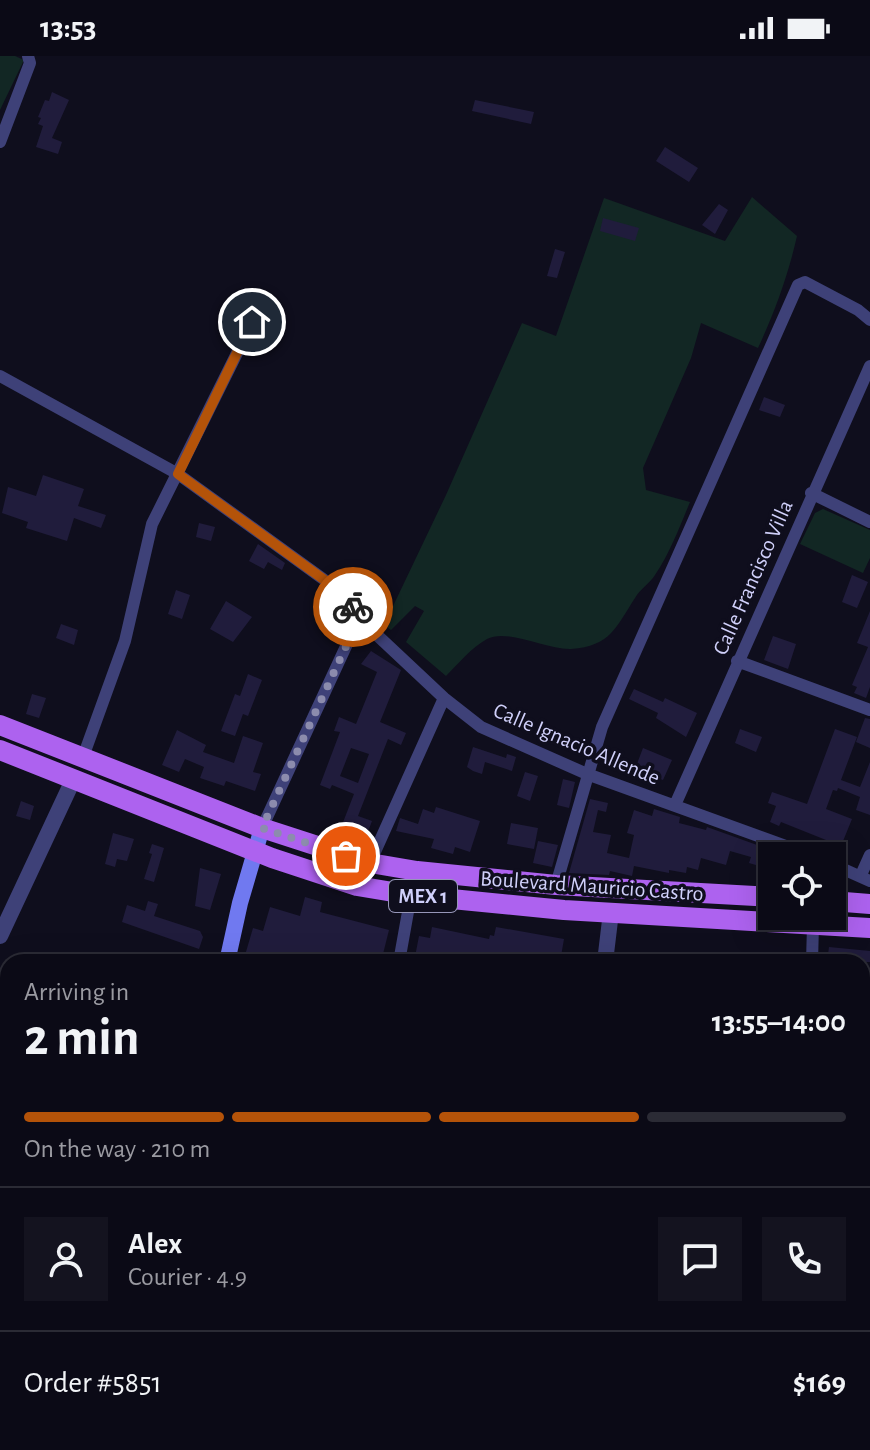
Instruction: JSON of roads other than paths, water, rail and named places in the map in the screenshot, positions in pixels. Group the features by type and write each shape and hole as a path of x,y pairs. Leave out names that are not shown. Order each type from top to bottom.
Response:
{"main road":[{"name":"Boulevard Mauricio Castro","path":"0,725 262,828 370,863 417,871 556,885 758,896"},
{"name":"Boulevard Mauricio Castro","path":"0,750 254,850 357,886 411,895 758,921"},
{"path":"231,954 254,850 262,828"},
{"path":"846,902 870,904"},
{"name":"Boulevard Mauricio Castro","path":"846,927 870,928"}],"street":[{"path":"0,142 30,63 28,56"},
{"path":"556,885 602,727 798,285 805,282 858,310 870,320"},
{"path":"83,757 125,641 152,524 263,301"},
{"name":"Calle Francisco Villa","path":"675,805 870,366"},
{"name":"Calle Ignacio Allende","path":"0,376 178,474 337,589 360,616 444,698 481,727 587,774 775,842"},
{"path":"811,493 870,522"},
{"path":"262,828 360,616"},
{"path":"737,661 870,710"},
{"path":"370,863 444,698"},
{"path":"0,936 74,778"},
{"path":"846,870 865,878 870,855"},
{"path":"400,954 411,895"},
{"path":"606,954 611,912"},
{"path":"812,954 813,930"}]}
